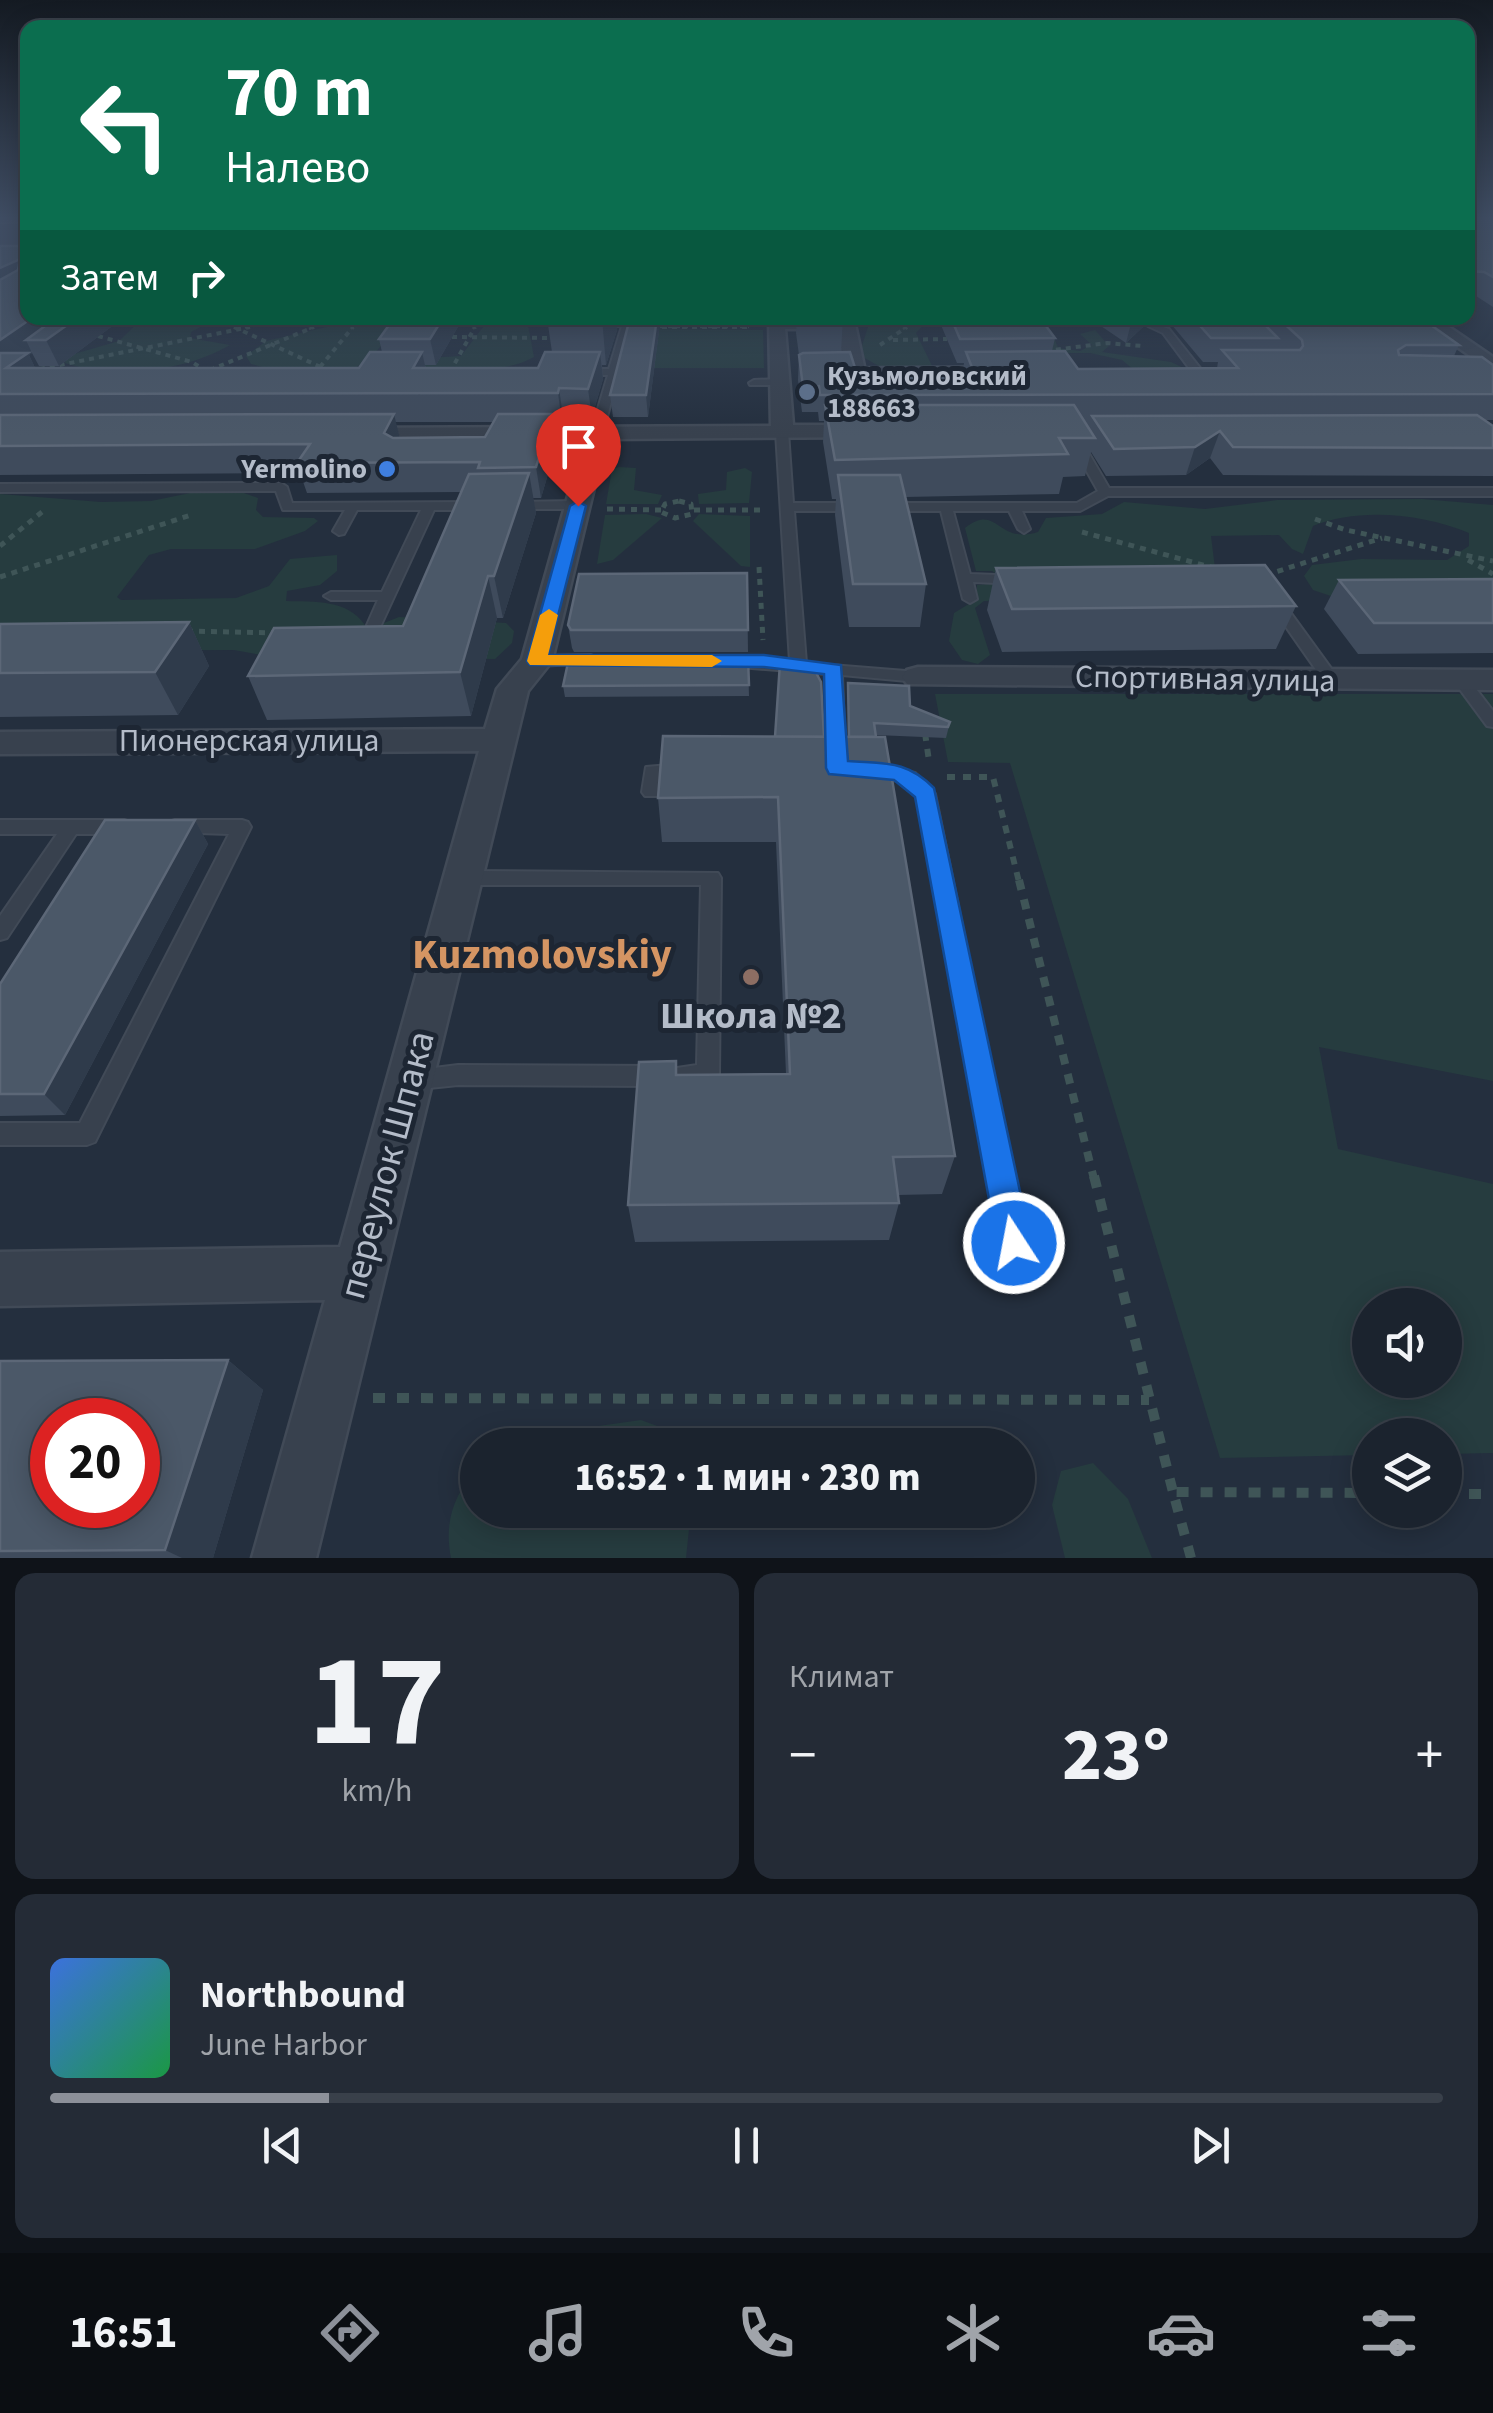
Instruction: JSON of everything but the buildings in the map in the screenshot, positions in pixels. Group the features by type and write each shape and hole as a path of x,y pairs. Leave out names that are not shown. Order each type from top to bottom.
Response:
{"street":[{"path":"846,325 848,366"},
{"path":"1433,325 1485,371"},
{"path":"776,327 785,375 782,432"},
{"path":"339,433 412,441 495,441 597,432 889,432"},
{"name":"переулок Шпака","path":"284,1558 513,689 537,661 597,432"},
{"name":"Спортивная улица","path":"918,676 1493,680"},
{"name":"Пионерская улица","path":"0,742 499,740"},
{"path":"0,1279 358,1273"}],"lane":[{"path":"552,338 557,325"},
{"path":"597,432 627,325"},
{"path":"1153,325 1166,332 1196,370"},
{"path":"848,366 996,370"},
{"path":"1172,370 1211,370"},
{"path":"1485,371 1493,376"},
{"path":"576,372 615,372"},
{"path":"754,383 785,375"},
{"path":"611,386 626,386"},
{"path":"782,432 798,664"},
{"path":"1069,432 1105,492"},
{"path":"0,488 281,487 287,507 577,508"},
{"path":"788,509 1080,507 1105,492 1493,492"},
{"path":"339,530 354,507"},
{"path":"374,625 429,507"},
{"path":"946,507 970,599"},
{"path":"1014,507 1024,529"},
{"path":"1258,577 1332,681"},
{"path":"964,578 996,579"},
{"path":"332,596 387,596"},
{"path":"537,661 604,660"},
{"path":"704,661 798,664 918,676"},
{"path":"834,670 828,769 897,772 909,777 926,794 1014,1243"},
{"path":"1461,680 1493,722"},
{"path":"651,792 652,770 708,770"},
{"path":"0,827 242,827 87,1134 0,1134"},
{"path":"0,932 71,827"},
{"path":"409,1079 458,1074 708,1075 710,878 462,878"}],"path":[{"path":"228,325 334,372"},
{"path":"34,370 261,325"},
{"path":"98,336 192,362 203,372 317,325"},
{"path":"320,367 354,325"},
{"path":"450,372 475,325"},
{"path":"848,366 912,325"},
{"path":"626,328 776,327"},
{"path":"452,336 552,338"},
{"path":"890,340 947,339"},
{"path":"1034,342 1055,357"},
{"path":"1046,351 1131,344 1187,358"},
{"path":"1245,492 1346,530 1493,561"},
{"path":"661,510 666,504 679,502 691,504 694,510"},
{"path":"577,508 661,510 675,518 686,517 694,510 788,509"},
{"path":"0,577 198,513"},
{"path":"1080,531 1258,577 1382,538"},
{"path":"1463,556 1493,574"},
{"path":"1178,570 1215,568"},
{"path":"187,630 285,633"},
{"path":"918,676 931,777 993,777 1191,1558"},
{"path":"366,1398 1149,1400"},
{"path":"1173,1492 1352,1493"},
{"path":"1462,1494 1493,1494"}],"green space":[{"path":"136,325 204,325 191,332 190,338 230,345 193,361 149,370 105,371 65,363 67,356 119,341"},
{"path":"397,325 373,356 354,369 262,367 251,364 246,356 266,341 331,326"},
{"path":"485,325 528,325 534,357 520,363 472,370 407,367 409,359 461,356"},
{"path":"869,325 923,325 916,333 934,370 888,371 859,355"},
{"path":"1037,327 1052,332 1058,348 1080,351 1092,345 1080,334 1095,330 1109,346 1102,352 1171,362 1188,370 1133,369 1122,360 1090,353 1032,353"},
{"path":"635,329 763,330 764,368 626,368"},
{"path":"636,468 634,490 662,495 658,504 606,504 612,469"},
{"path":"745,468 752,472 749,503 699,504 698,494 726,490 727,472"},
{"path":"195,492 241,492 258,498 256,510 263,517 318,521 305,531 255,549 171,549 149,555 117,597 121,600 236,598 269,586 290,559 337,555 337,571 320,585 287,591 286,601 340,606 365,625 374,627 399,617 506,623 514,631 512,643 495,659 272,657 234,650 0,651 0,494 101,502 151,501"},
{"path":"1422,499 1493,505 1493,595 1340,599 1313,590 1304,576 1312,565 1361,559 1447,560 1469,546 1469,533 1432,521 1391,515 1350,516 1313,526 1303,554 1279,535 1211,536 1215,568 1230,598 984,601 975,608 990,655 978,664 962,660 949,641 954,613 977,599 977,585 1000,583 1004,579 992,571 976,571 965,528 976,521 992,521 1005,530 1024,534 1038,532 1046,518 1102,514 1124,502 1205,509 1277,500"},
{"path":"646,514 662,518 613,560 597,564 605,515"},
{"path":"699,514 750,516 750,567 741,566 693,521"},
{"path":"935,694 1493,694 1493,1081 1319,1047 1338,1149 1493,1184 1493,1453 1462,1454 1462,1418 1352,1418 1352,1455 1220,1458 1010,763 948,762"},
{"path":"641,1420 663,1428 584,1428"},
{"path":"1093,1463 1128,1499 1152,1558 1065,1558 1052,1505 1061,1471"},
{"path":"460,1493 460,1528 689,1528 686,1558 451,1558 452,1510"}],"slow traffic":[{"path":"549,615 537,661 712,661"}],"place":[{"name":"Кузьмоловский 188663","path":"807,392"},
{"name":"Yermolino","path":"387,469"},
{"name":"Школа №2","path":"751,977"}],"district":[{"name":"Kuzmolovskiy","path":"542,955"}],"route":[{"path":"578,506 537,661 764,661 834,670 837,768 897,772 909,777 926,794 1014,1243"}]}
